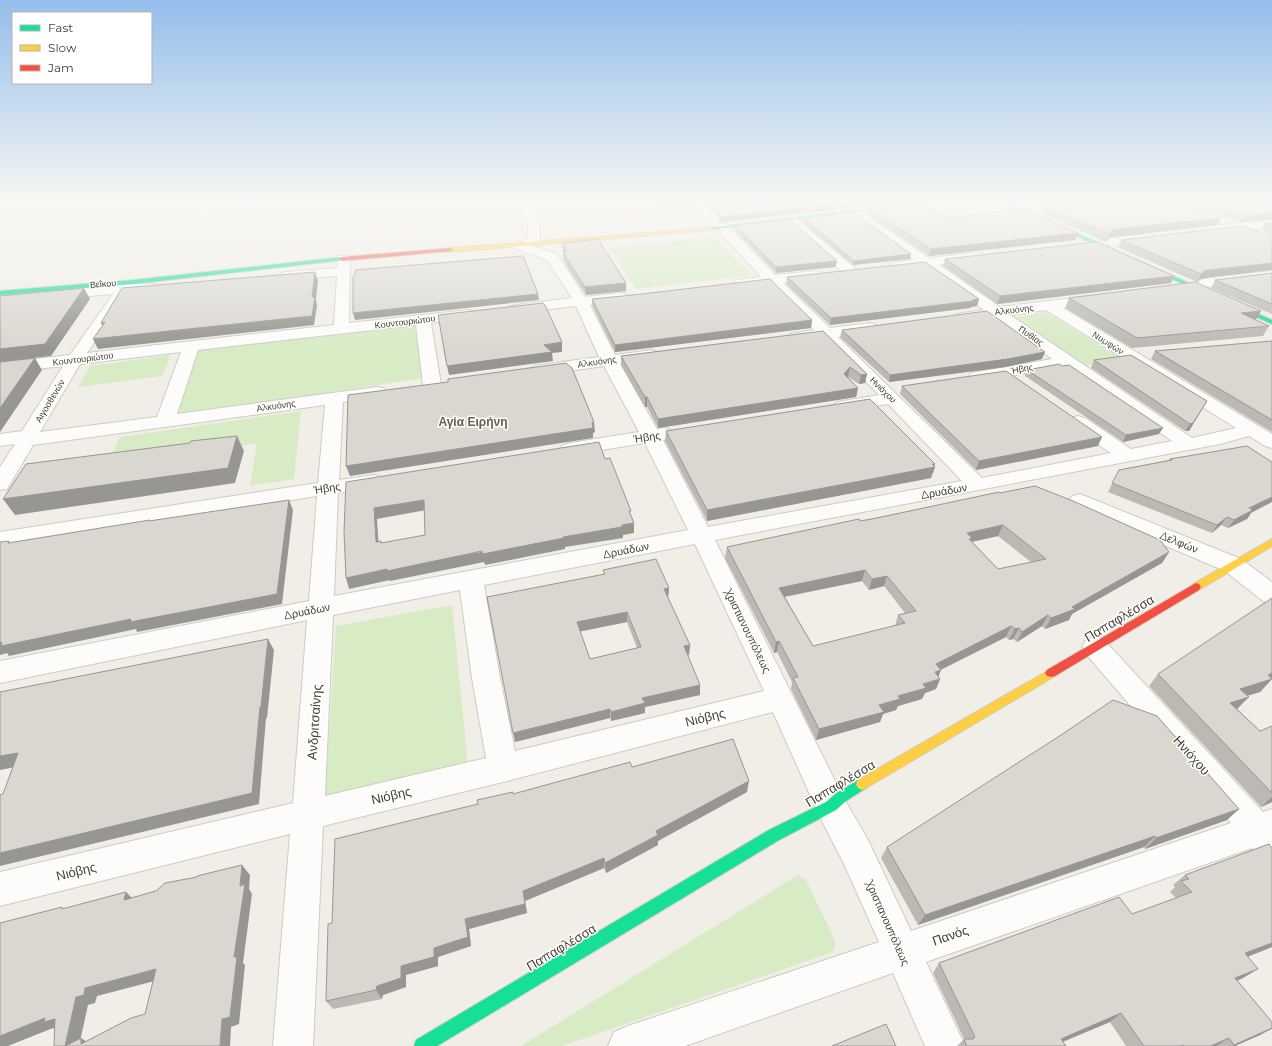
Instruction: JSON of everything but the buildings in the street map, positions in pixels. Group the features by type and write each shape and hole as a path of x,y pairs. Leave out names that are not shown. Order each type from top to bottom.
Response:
{"main road":[{"name":"Βεΐκου","path":"0,286 137,274 330,252"},
{"path":"343,265 431,252"},
{"path":"1117,252 1198,285 1272,312"},
{"path":"1132,252 1272,322"},
{"name":"Βεΐκου","path":"0,293 128,286"},
{"name":"Παπαφλέσσα","path":"422,1046 774,836 830,806 841,797 1272,542"}],"street":[{"name":"Χριστιανουπόλεως","path":"562,252 581,301 609,360 651,436 702,536 781,698 830,806 856,852 945,1046"},
{"name":"Ηνιόχου","path":"745,252 825,334 893,392 977,485"},
{"path":"828,252 850,271"},
{"name":"Πυθίας","path":"914,252 1066,361 1188,444"},
{"path":"881,268 989,255"},
{"path":"0,300 343,265 340,329"},
{"path":"726,285 865,269"},
{"path":"1166,291 1272,275"},
{"name":"Αιγοσθενών","path":"0,484 76,360 128,286"},
{"path":"502,310 634,295"},
{"name":"Αλκυόνης","path":"950,318 1111,298"},
{"name":"Νυμφών","path":"1048,306 1272,442"},
{"name":"Κουντουριώτου","path":"0,368 478,313"},
{"path":"423,320 432,385"},
{"path":"779,339 888,326"},
{"path":"165,421 191,346"},
{"name":"Αλκυόνης","path":"524,372 663,353"},
{"path":"1128,355 1151,353"},
{"name":"Ήβης","path":"960,379 1006,373 1066,361"},
{"path":"1006,373 1025,386"},
{"name":"Αλκυόνης","path":"0,440 28,438 165,421 394,390"},
{"path":"822,410 893,392"},
{"name":"Ανδριτσαίνης","path":"293,1046 334,398"},
{"path":"1063,412 1127,455"},
{"name":"Δρυάδων","path":"0,672 321,608 835,510 977,485 1188,444 1251,430"},
{"name":"Ήβης","path":"549,453 682,432"},
{"name":"Ήβης","path":"0,540 391,478"},
{"name":"Δελφών","path":"1080,501 1233,565 1272,595"},
{"path":"471,580 486,678 503,768"},
{"name":"Ηνιόχου","path":"1095,647 1267,834"},
{"name":"Νιόβης","path":"0,889 503,768 781,698"},
{"name":"Πανός","path":"628,1046 901,951 1267,834"}],"green space":[{"path":"612,252 729,252 752,275 636,289"},
{"path":"1046,312 1122,359 1084,366 1010,318"},
{"path":"416,323 423,378 175,416 196,350"},
{"path":"170,355 163,376 78,387 90,366"},
{"path":"301,411 294,479 250,486 257,443 107,465 120,437"},
{"path":"452,605 468,765 325,796 336,626"},
{"path":"798,875 806,880 836,943 833,952 562,1046 521,1046"}],"traffic: fast":[{"path":"1115,252 1272,322"},
{"path":"0,293 133,282 342,259"},
{"path":"422,1046 774,835 831,806 841,797 862,784"}],"traffic: slow":[{"path":"1196,587 1272,542"},
{"path":"862,784 1051,673"}],"traffic: jam":[{"path":"342,259 428,252"},
{"path":"1051,673 1196,587"}],"district":[{"name":"Αγία Ειρήνη","path":"473,422"}]}
